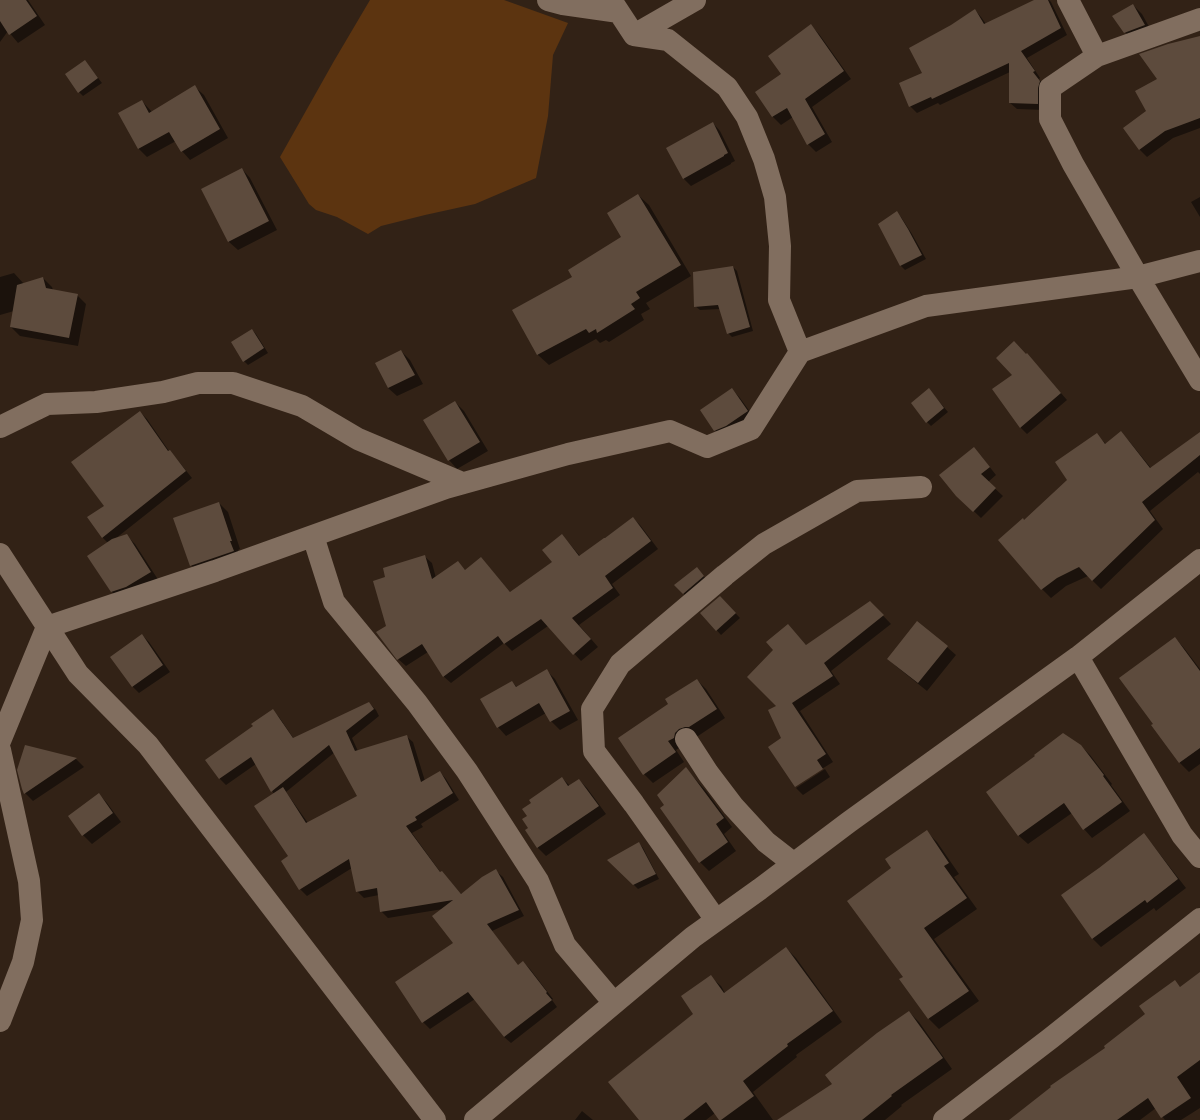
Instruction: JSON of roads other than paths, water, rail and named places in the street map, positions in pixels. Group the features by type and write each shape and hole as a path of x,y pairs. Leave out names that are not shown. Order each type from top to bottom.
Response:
{"street":[{"path":"548,0 564,4 615,6 634,35 668,40 727,87 747,117 764,160 775,197 780,246 779,300 800,352"},
{"path":"634,35 695,0"},
{"path":"1068,0 1097,56"},
{"path":"1200,19 1097,56 1050,88 1050,119 1073,164 1138,277 1200,380"},
{"path":"0,741 47,627 215,571 462,483 568,454 670,432 707,447 751,429 800,352 926,306 1138,277 1200,261"},
{"path":"0,427 47,404 96,402 163,392 198,383 233,384 302,406 358,439 462,483"},
{"path":"716,920 634,804 594,751 592,709 620,664 724,575 764,544 857,491 921,487"},
{"path":"313,536 334,602 417,703 467,771 538,881 565,945 614,1003"},
{"path":"0,554 78,674 148,745 435,1120"},
{"path":"475,1120 692,937 1078,657 1200,560"},
{"path":"1078,657 1182,835 1200,857"},
{"path":"686,739 708,773 733,806 766,842 793,863"},
{"path":"0,750 30,881 32,920 23,962 0,1021"},
{"path":"944,1120 1051,1038 1200,919"}]}
